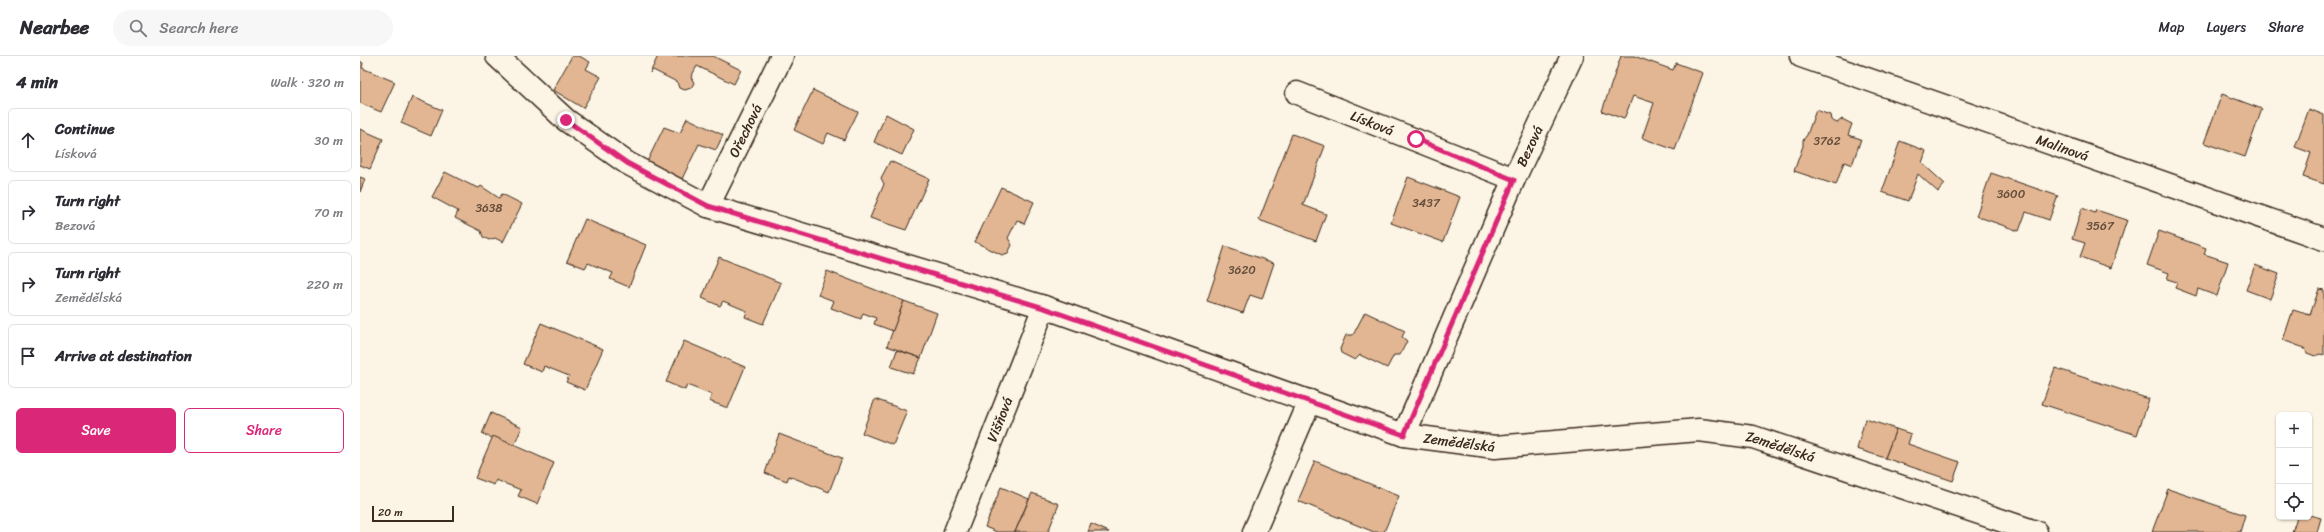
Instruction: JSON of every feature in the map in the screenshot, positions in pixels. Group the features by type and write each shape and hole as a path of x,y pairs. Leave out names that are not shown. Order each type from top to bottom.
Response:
{"street":[{"name":"Zemědělská","path":"497,56 566,120 621,159 708,206 1044,308 1404,435 1495,447 1699,430 1753,437 2036,532"},
{"name":"Ořechová","path":"708,206 782,56"},
{"name":"Bezová","path":"1404,435 1514,180 1572,56"},
{"name":"Malinová","path":"1801,56 2324,239"},
{"name":"Lísková","path":"1297,93 1514,180"},
{"name":"Višňová","path":"955,532 1044,308"},
{"path":"1254,532 1310,401"}],"building":[{"path":"572,56 579,56 590,62 586,69 601,77 583,108 553,90"},
{"path":"658,56 713,56 741,70 734,84 697,66 691,77 694,83 691,88 685,90 679,88 677,82 653,70 650,73"},
{"path":"1621,56 1634,56 1673,70 1676,63 1703,73 1675,150 1642,138 1654,103 1633,96 1624,119 1602,111"},
{"path":"360,61 363,63 362,68 395,82 381,112 360,103"},
{"path":"813,90 858,112 844,140 828,133 823,144 794,130"},
{"path":"2222,94 2262,109 2245,157 2204,143"},
{"path":"412,97 442,110 431,136 401,123"},
{"path":"2309,109 2324,115 2324,184 2303,177 2311,153 2295,147"},
{"path":"1816,110 1830,115 1831,120 1837,123 1842,119 1852,124 1848,135 1861,139 1852,165 1844,162 1836,185 1794,171 1803,146 1803,140 1807,135"},
{"path":"886,114 914,129 902,155 874,142"},
{"path":"687,118 723,135 716,150 699,144 678,187 643,170 664,127 680,133"},
{"path":"360,129 383,139 370,169 360,165"},
{"path":"1292,134 1325,146 1303,205 1326,214 1316,241 1259,220"},
{"path":"1900,141 1926,151 1922,163 1945,184 1938,192 1918,174 1908,201 1882,192"},
{"path":"890,161 929,179 906,230 870,218 884,184 881,178"},
{"path":"445,172 471,185 479,188 481,186 499,198 502,194 522,204 503,242 495,238 489,240 483,237 481,231 455,218 458,211 432,197"},
{"path":"1991,173 2058,196 2049,220 2026,212 2019,231 1976,216"},
{"path":"360,177 365,179 360,192"},
{"path":"1408,177 1460,197 1443,242 1391,223"},
{"path":"1001,187 1034,202 1024,224 1017,220 1008,238 1012,245 1008,253 1002,255 975,242"},
{"path":"2082,208 2095,213 2096,210 2127,220 2111,268 2080,257 2085,243 2072,239"},
{"path":"585,219 646,245 629,287 610,279 613,273 588,263 585,268 567,261"},
{"path":"2159,231 2206,248 2204,254 2228,262 2217,296 2198,289 2196,296 2175,288 2177,282 2167,279 2169,273 2147,265"},
{"path":"1225,246 1274,263 1262,299 1250,295 1243,313 1207,301"},
{"path":"719,257 781,283 763,324 745,317 747,311 723,301 720,306 702,298"},
{"path":"2255,265 2279,274 2270,299 2246,290"},
{"path":"827,271 904,301 893,331 874,324 876,318 863,313 861,319 831,308 834,301 818,295"},
{"path":"2319,289 2324,290 2324,355 2320,354 2315,356 2307,353 2304,348 2283,340 2293,310 2310,315"},
{"path":"904,301 937,313 921,358 887,346"},
{"path":"1365,312 1405,331 1402,337 1407,341 1400,355 1394,355 1387,368 1360,355 1355,360 1341,353 1340,349 1346,335 1353,335"},
{"path":"541,323 603,349 585,390 566,382 569,376 544,366 542,372 523,364"},
{"path":"684,341 745,367 728,408 709,401 712,395 687,385 685,390 666,382"},
{"path":"897,350 921,358 913,374 891,367"},
{"path":"2055,368 2149,399 2137,435 2042,404"},
{"path":"875,399 907,411 893,445 862,433"},
{"path":"491,413 522,427 514,446 482,434"},
{"path":"1865,419 1896,429 1885,458 1857,449"},
{"path":"1896,429 1911,434 1908,444 1960,462 1953,481 1885,458"},
{"path":"779,434 842,458 829,492 789,476 787,481 765,473"},
{"path":"493,436 554,463 537,504 518,496 521,490 496,480 494,485 475,478"},
{"path":"1315,461 1399,496 1384,532 1374,532 1298,501"},
{"path":"1001,487 1029,499 1015,532 997,532 985,527"},
{"path":"2168,489 2245,515 2240,532 2152,532"},
{"path":"1032,493 1059,504 1048,532 1015,532"},
{"path":"2312,516 2321,518 2317,532 2292,532 2296,520 2312,520"},
{"path":"1091,524 1109,532 1088,532"}],"route":[{"path":"566,120 627,163 708,206 1044,308 1404,435 1514,180 1416,139"}]}
